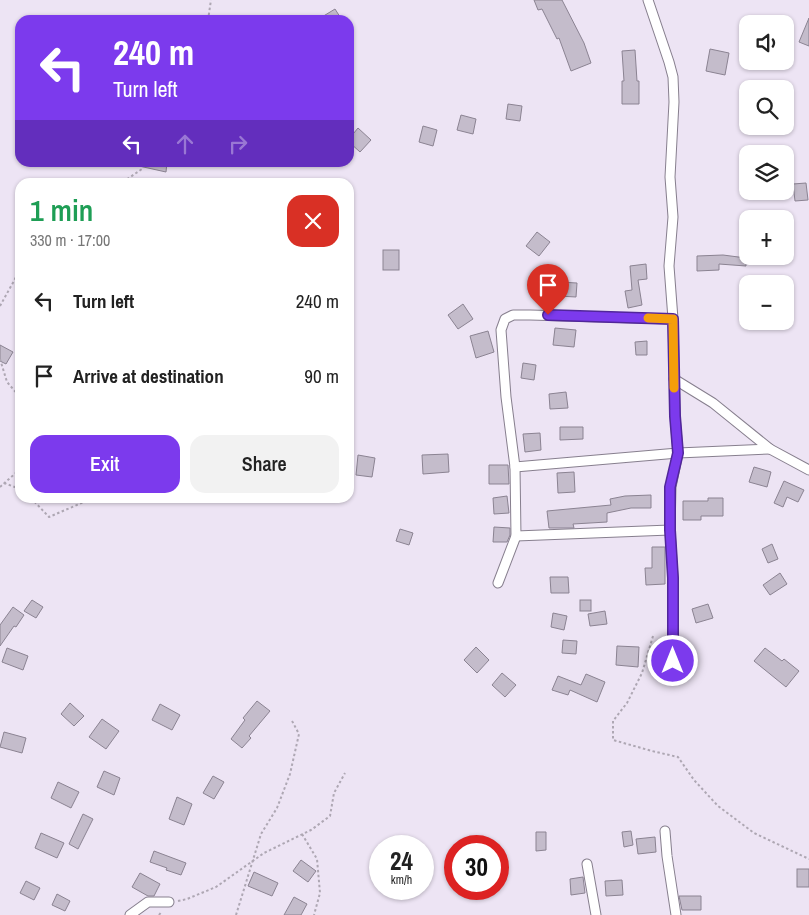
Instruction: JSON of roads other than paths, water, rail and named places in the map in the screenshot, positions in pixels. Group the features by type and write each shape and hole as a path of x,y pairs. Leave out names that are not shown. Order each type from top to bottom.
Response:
{"street":[{"path":"648,0 673,77 674,102 670,177 672,217 668,266 673,319 678,453 670,487 673,661"},
{"path":"498,583 516,536 515,468 506,397 501,330 505,319 513,315 530,314 673,319"},
{"path":"674,379 713,403 770,449 809,470"},
{"path":"515,468 678,453 770,449"},
{"path":"516,536 670,530"},
{"path":"665,831 676,915"},
{"path":"587,864 596,915"},
{"path":"130,915 148,902 169,902"}]}
